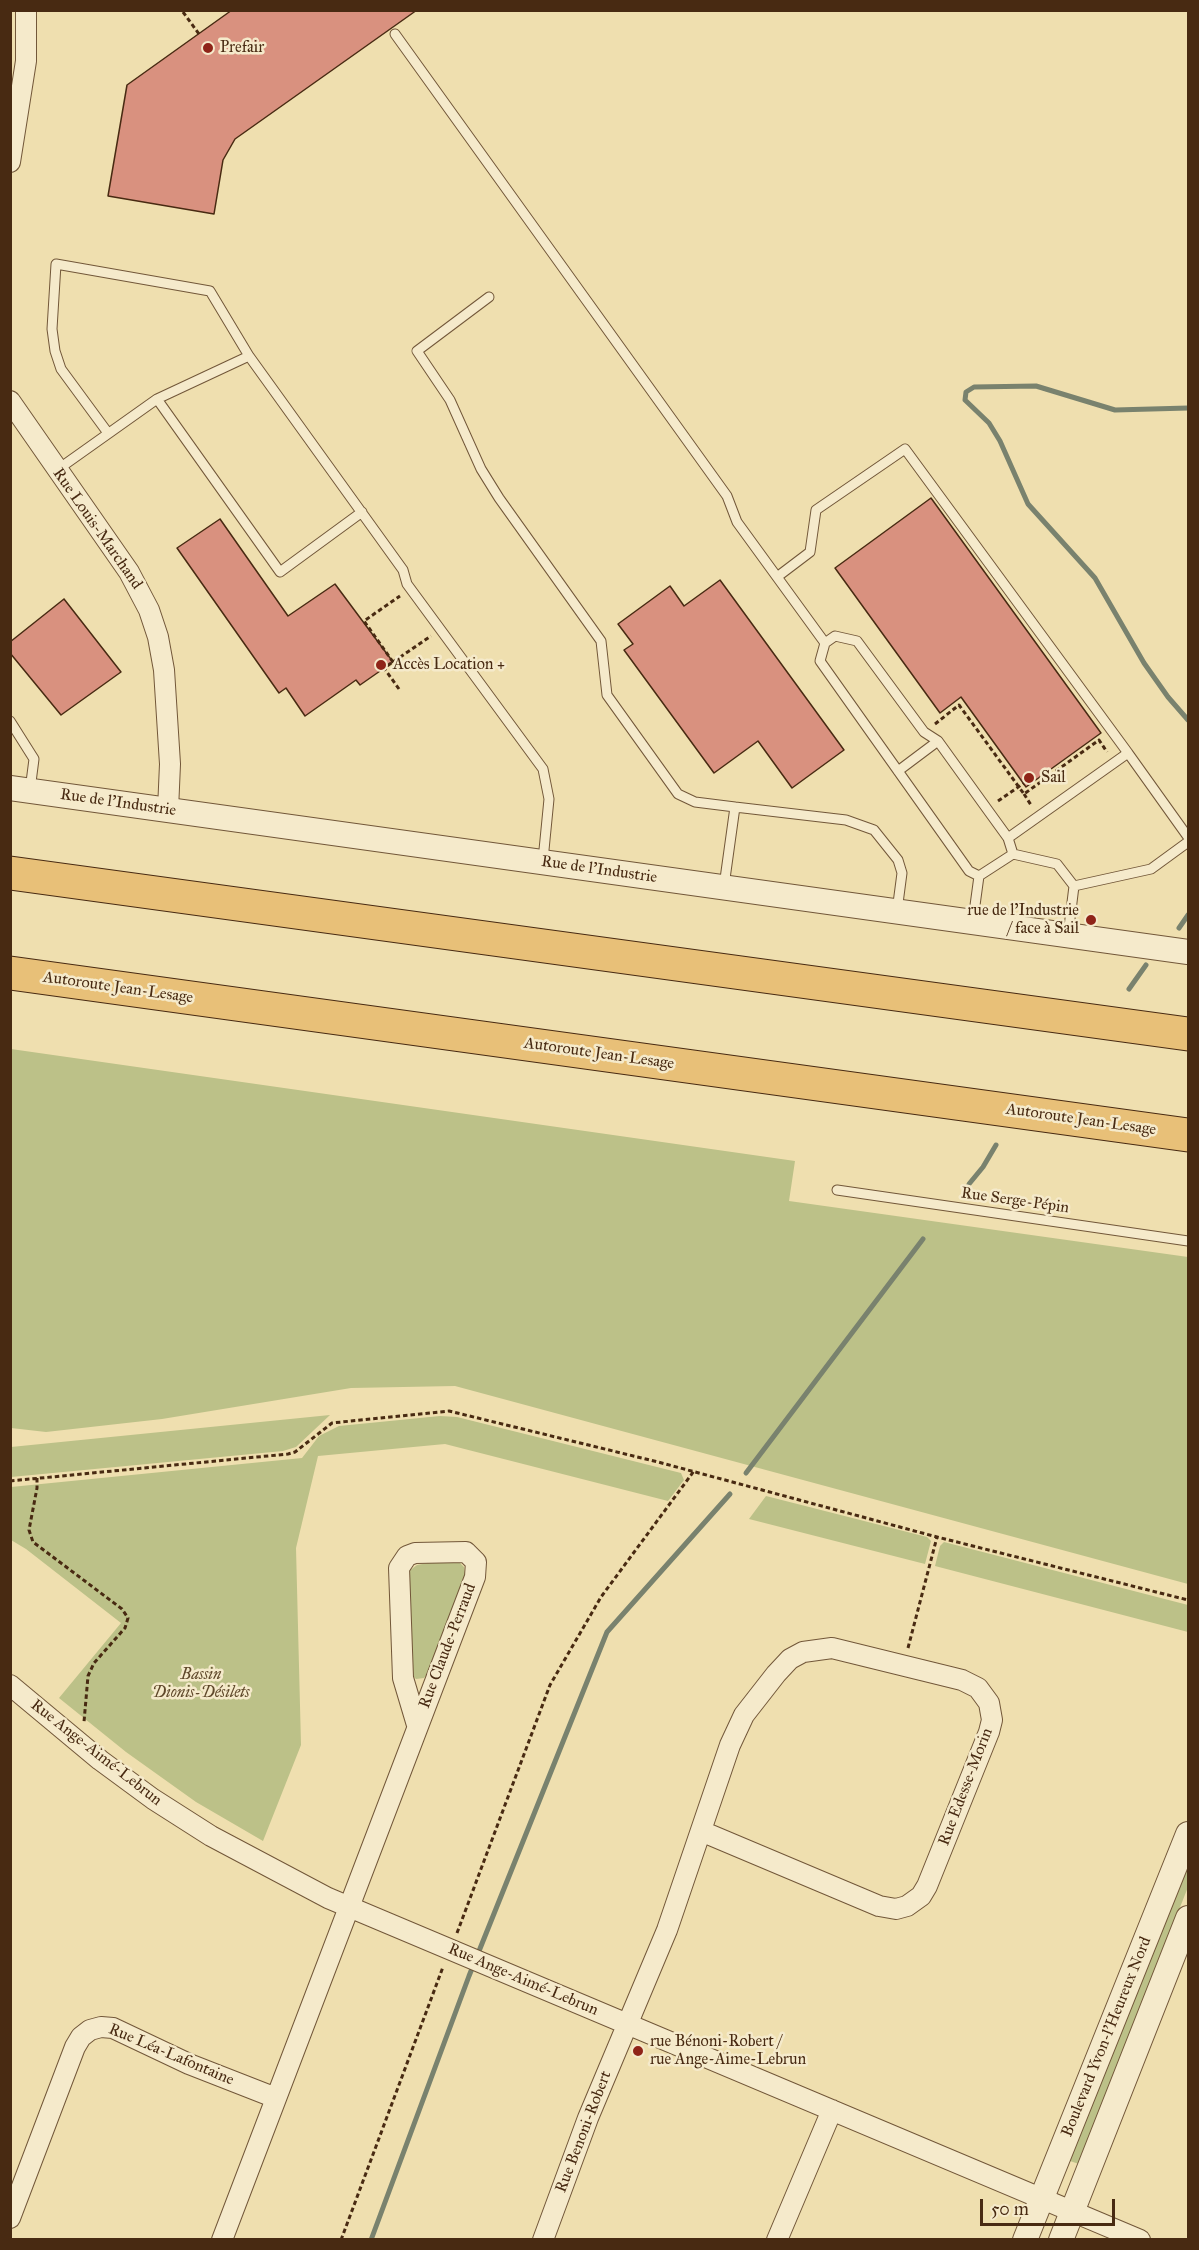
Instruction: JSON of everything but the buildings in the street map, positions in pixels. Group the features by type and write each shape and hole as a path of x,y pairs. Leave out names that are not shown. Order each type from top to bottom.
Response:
{"highway":[{"path":"10,873 1188,1034"},
{"name":"Autoroute Jean-Lesage","path":"10,973 1188,1135"}],"street":[{"path":"10,162 26,61 26,10"},
{"name":"Rue Louis-Marchand","path":"10,401 144,596 161,652 170,780 168,810"},
{"name":"Rue de l'Industrie","path":"20,790 1188,951"},
{"name":"Rue Claude-Perraud","path":"348,1908 477,1570 475,1559 466,1552 415,1553 406,1556 399,1568 403,1678 417,1725"},
{"name":"Rue Edesse-Morin","path":"627,2024 667,1930 730,1745 744,1714 785,1664 803,1652 832,1648 962,1680 978,1688 989,1703 992,1714 989,1732 927,1886 921,1896 907,1906 896,1909 879,1906 701,1831"},
{"name":"Rue Ange-Aimé-Lebrun","path":"10,1685 100,1760 182,1818 283,1876 348,1908 513,1975 1140,2240"},
{"name":"Boulevard Yvon-l'Heureux Nord","path":"1025,2240 1188,1834"},
{"path":"222,2240 348,1908"},
{"name":"Boulevard Yvon-l'Heureux Nord","path":"1061,2240 1188,1918"},
{"name":"Rue Benoni-Robert","path":"543,2240 588,2118 627,2024"},
{"name":"Rue Léa-Lafontaine","path":"10,2218 75,2047 81,2037 90,2030 101,2026 113,2028 189,2064 276,2098"},
{"path":"777,2240 832,2110"}],"lane":[{"path":"395,34 728,496 737,522 825,643"},
{"path":"108,433 61,369 55,351 52,329 56,264 210,291 249,356 403,570 410,588 543,769 549,799 543,862"},
{"path":"489,297 417,351 450,400 481,469 499,498 601,641 607,695 678,794 694,802 846,820 874,830 902,866 897,911"},
{"path":"57,470 157,399 249,356"},
{"path":"157,399 280,572 362,512"},
{"path":"777,577 810,552 816,510 905,449 1128,753 1188,839 1151,869 1074,886"},
{"path":"979,876 969,871 820,661 825,643 835,636 858,640 924,732 938,741 1008,838 1013,854"},
{"path":"10,721 34,759 20,790"},
{"path":"898,771 938,741"},
{"path":"1008,838 1128,753"},
{"path":"724,887 735,807"},
{"path":"973,922 979,876 1013,854 1057,864 1074,886 1068,935"},
{"name":"Rue Serge-Pépin","path":"837,1190 1188,1241"}],"path":[{"path":"183,12 199,34"},
{"path":"393,662 364,621 410,588"},
{"path":"399,688 384,668 432,635"},
{"path":"931,727 959,705 1024,794 1099,740"},
{"path":"987,809 1024,783"},
{"path":"10,1481 288,1454 295,1452 332,1423 439,1411 462,1413 1188,1600"},
{"path":"341,2240 550,1685 601,1596 694,1471"},
{"path":"37,1478 29,1530 33,1542 122,1609 128,1618 125,1628 94,1663 88,1676 84,1722"},
{"path":"908,1649 937,1537"}],"green space":[{"path":"11,1049 795,1161 789,1201 1188,1257 1188,1584 455,1386 351,1388 162,1419 46,1432 11,1428"},
{"path":"330,1415 296,1447 283,1451 11,1477 11,1447"},
{"name":"Bassin Dionis-Désilets","path":"440,1416 457,1417 681,1473 684,1480 668,1501 445,1444 318,1456 296,1548 301,1745 263,1841 196,1802 126,1752 59,1698 121,1623 26,1549 11,1540 11,1487 302,1458 319,1436 339,1426"},
{"path":"766,1496 927,1537 931,1541 925,1564 749,1519"},
{"path":"944,1542 1188,1605 1188,1632 935,1566 940,1546"},
{"path":"439,1561 459,1562 464,1567 465,1575 427,1674 424,1678 416,1679 412,1675 409,1571 417,1565"},
{"path":"1188,1861 1188,1887 1079,2164 1070,2161"}],"waterway":[{"path":"1188,408 1115,410 1036,386 974,387 966,392 965,400 989,423 1000,441 1028,504 1095,578 1144,663 1188,720"},
{"path":"1179,928 1188,915"},
{"path":"1129,989 1146,965"},
{"path":"969,1184 983,1167 996,1145"},
{"path":"746,1473 923,1239"},
{"path":"371,2240 469,1976 607,1632 730,1494"}],"place":[{"name":"Prefair","path":"208,48"},
{"name":"Accès Location +","path":"381,665"},
{"name":"Sail","path":"1029,778"},
{"name":"rue de l'Industrie / face à Sail","path":"1091,920"},
{"name":"rue Bénoni-Robert / rue Ange-Aime-Lebrun","path":"638,2051"}]}
